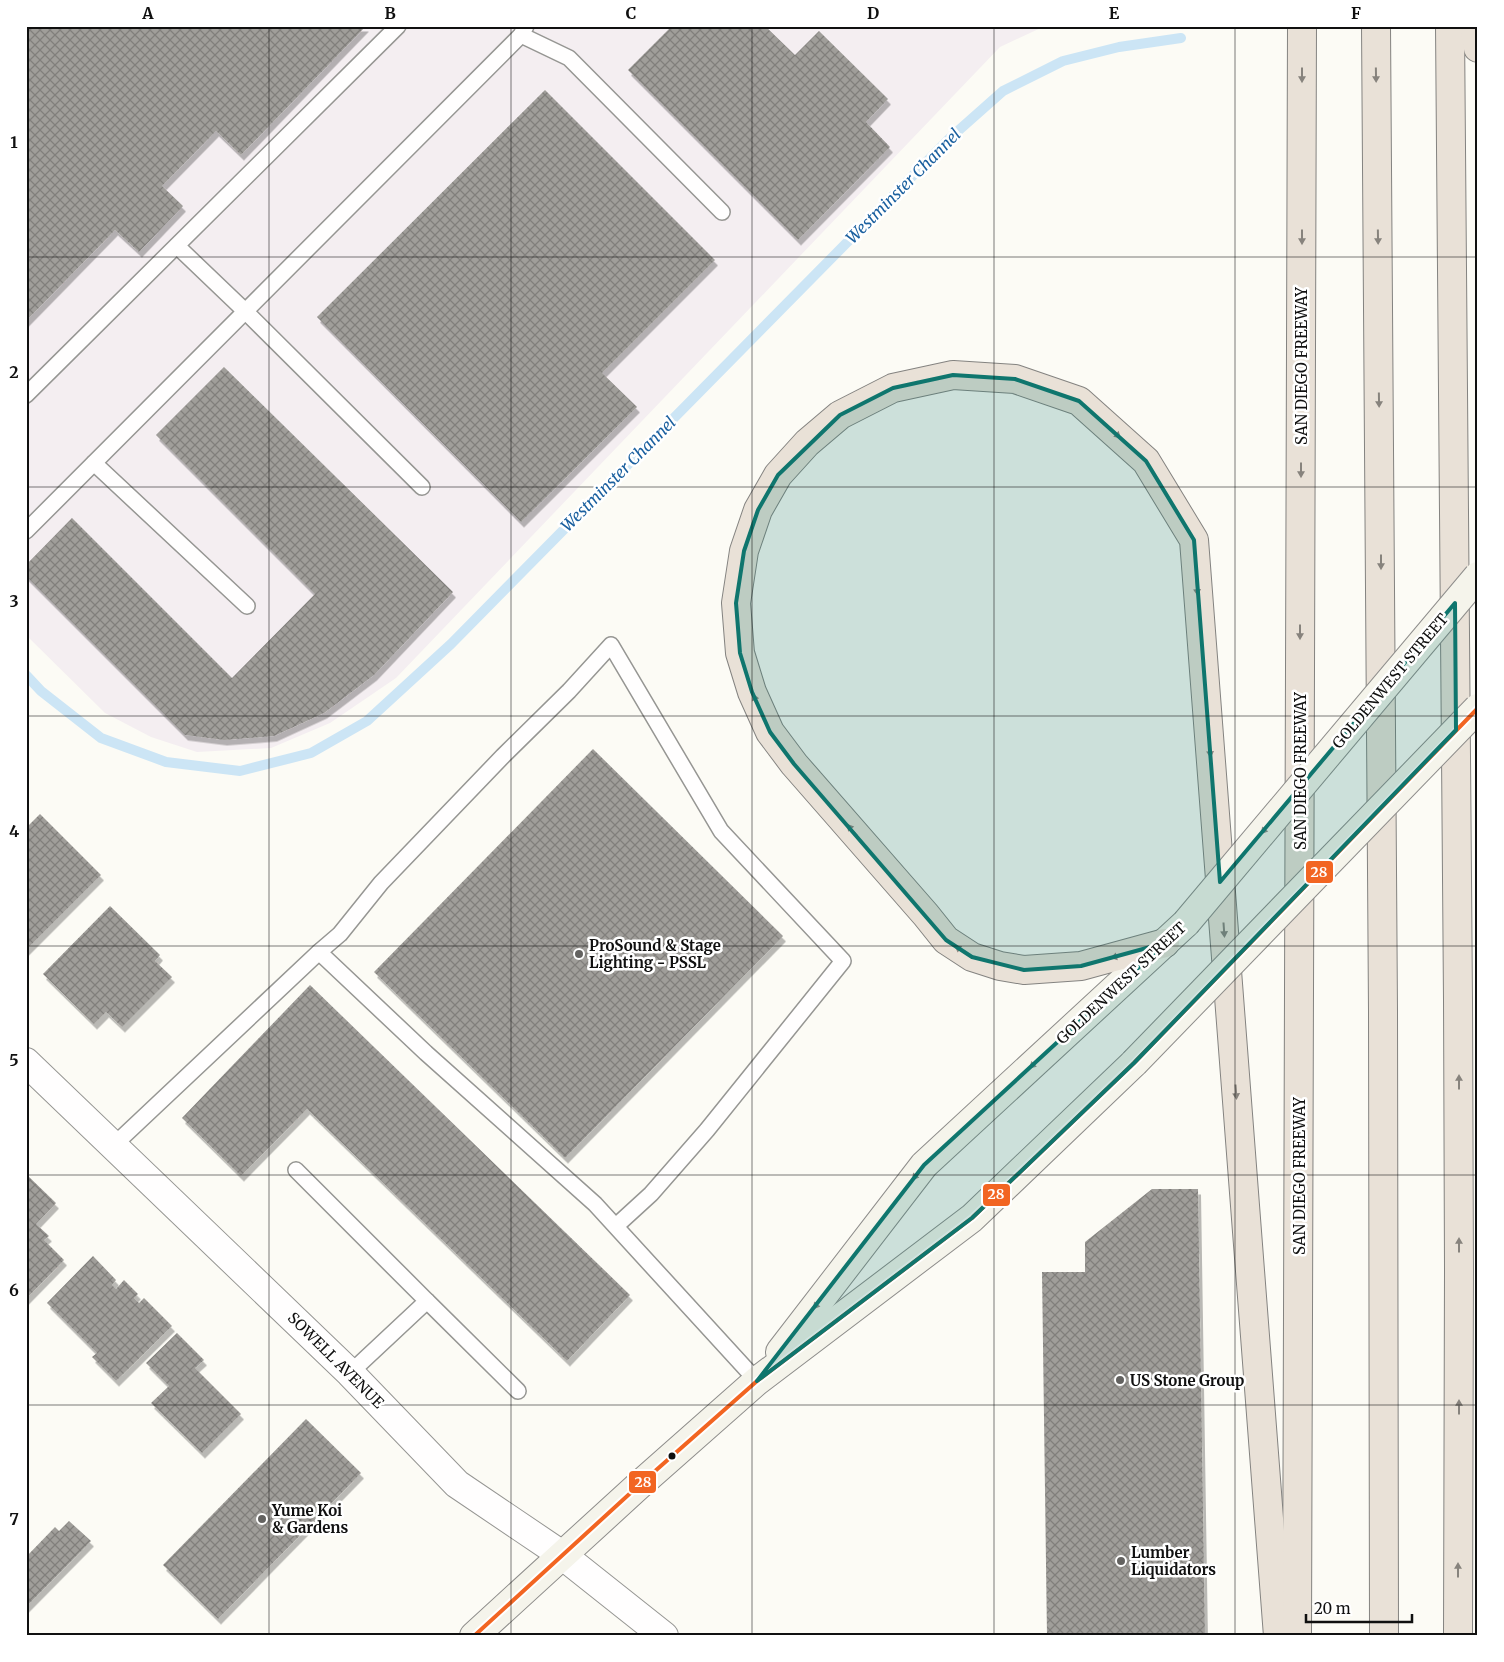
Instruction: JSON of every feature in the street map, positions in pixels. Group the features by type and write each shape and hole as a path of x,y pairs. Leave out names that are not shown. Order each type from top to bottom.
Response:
{"highway":[{"name":"SAN DIEGO FREEWAY","path":"1297,1636 1302,26"},
{"path":"1376,26 1383,1001 1384,1636"},
{"path":"1450,26 1458,1008 1458,1636"},
{"path":"1474,26 1478,48"},
{"path":"1165,943 1081,966 1024,970 1000,966 972,957 946,940 794,764 770,732 752,692 740,653 736,603 744,551 758,510 778,475 807,443 840,415 893,388 953,375 1015,379 1079,401 1146,461 1194,540 1278,1636"}],"main road":[{"name":"GOLDENWEST STREET","path":"758,1381 924,1165 1186,923 1478,576"},
{"name":"GOLDENWEST STREET","path":"474,1636 758,1381 972,1218 1134,1064 1478,708"}],"street":[{"name":"SOWELL AVENUE","path":"26,1062 350,1373 457,1484 562,1555 664,1636"}],"lane":[{"path":"26,395 398,26"},
{"path":"26,531 523,30 569,58 722,212"},
{"path":"177,246 245,311 422,488"},
{"path":"94,463 247,606"},
{"path":"114,1146 340,934 381,883 496,763 569,691 611,645 721,831 843,961 707,1130 651,1194 616,1226"},
{"path":"319,952 426,1053 594,1204 758,1381"},
{"path":"296,1170 518,1391"},
{"path":"350,1373 427,1301"}],"highlighted area":[{"path":"953,375 1015,379 1079,401 1146,461 1194,540 1220,882 1455,603 1456,730 1134,1063 972,1218 757,1381 924,1165 1165,943 1081,966 1024,970 972,957 946,940 794,764 770,732 752,692 740,653 736,603 744,551 758,510 778,475 840,415 893,388"}],"shaded area":[{"path":"26,26 1045,26 1000,47 396,678 330,723 271,748 197,752 151,737 105,713 26,635"}],"building":[{"path":"26,26 366,26 241,155 216,131 162,186 183,206 139,252 115,230 26,321"},
{"path":"672,26 765,26 795,55 819,31 888,99 866,122 890,147 798,240 628,70"},
{"path":"545,90 715,260 602,373 637,407 521,522 317,317"},
{"path":"224,367 453,592 374,675 324,713 274,736 224,740 185,735 26,576 26,565 72,518 232,678 315,594 156,435"},
{"name":"ProSound & Stage Lighting - PSSL","path":"593,749 783,936 565,1158 374,972"},
{"path":"40,814 101,875 26,950 26,828"},
{"path":"110,906 160,955 155,961 172,977 122,1027 106,1012 94,1024 43,974"},
{"path":"310,985 630,1295 567,1361 307,1109 241,1176 182,1118"},
{"path":"26,1174 56,1203 36,1224 49,1236 44,1240 64,1260 26,1299"},
{"path":"1152,1189 1198,1189 1205,1636 1047,1636 1042,1272 1085,1272 1085,1242"},
{"path":"93,1256 116,1280 112,1285 116,1289 124,1280 138,1294 134,1298 139,1303 144,1298 172,1326 116,1381 92,1357 97,1353 47,1303"},
{"path":"177,1333 204,1360 195,1368 241,1414 202,1453 151,1403 169,1386 146,1363"},
{"name":"Yume Koi & Gardens","path":"306,1419 361,1473 218,1619 163,1565"},
{"path":"69,1521 91,1541 26,1607 26,1557 55,1527 59,1531"}],"waterway":[{"name":"Westminster Channel","path":"26,675 41,691 101,738 166,762 240,771 311,753 367,721 451,644 950,138 1003,91 1063,61 1119,47 1181,38"}],"transit line":[{"name":"28","path":"474,1636 637,1487 757,1381 972,1218 1134,1063 1478,708"}],"place":[{"name":"ProSound & Stage Lighting - PSSL","path":"579,954"},
{"name":"US Stone Group","path":"1120,1380"},
{"name":"Yume Koi & Gardens","path":"262,1519"},
{"name":"Lumber Liquidators","path":"1121,1561"}]}
